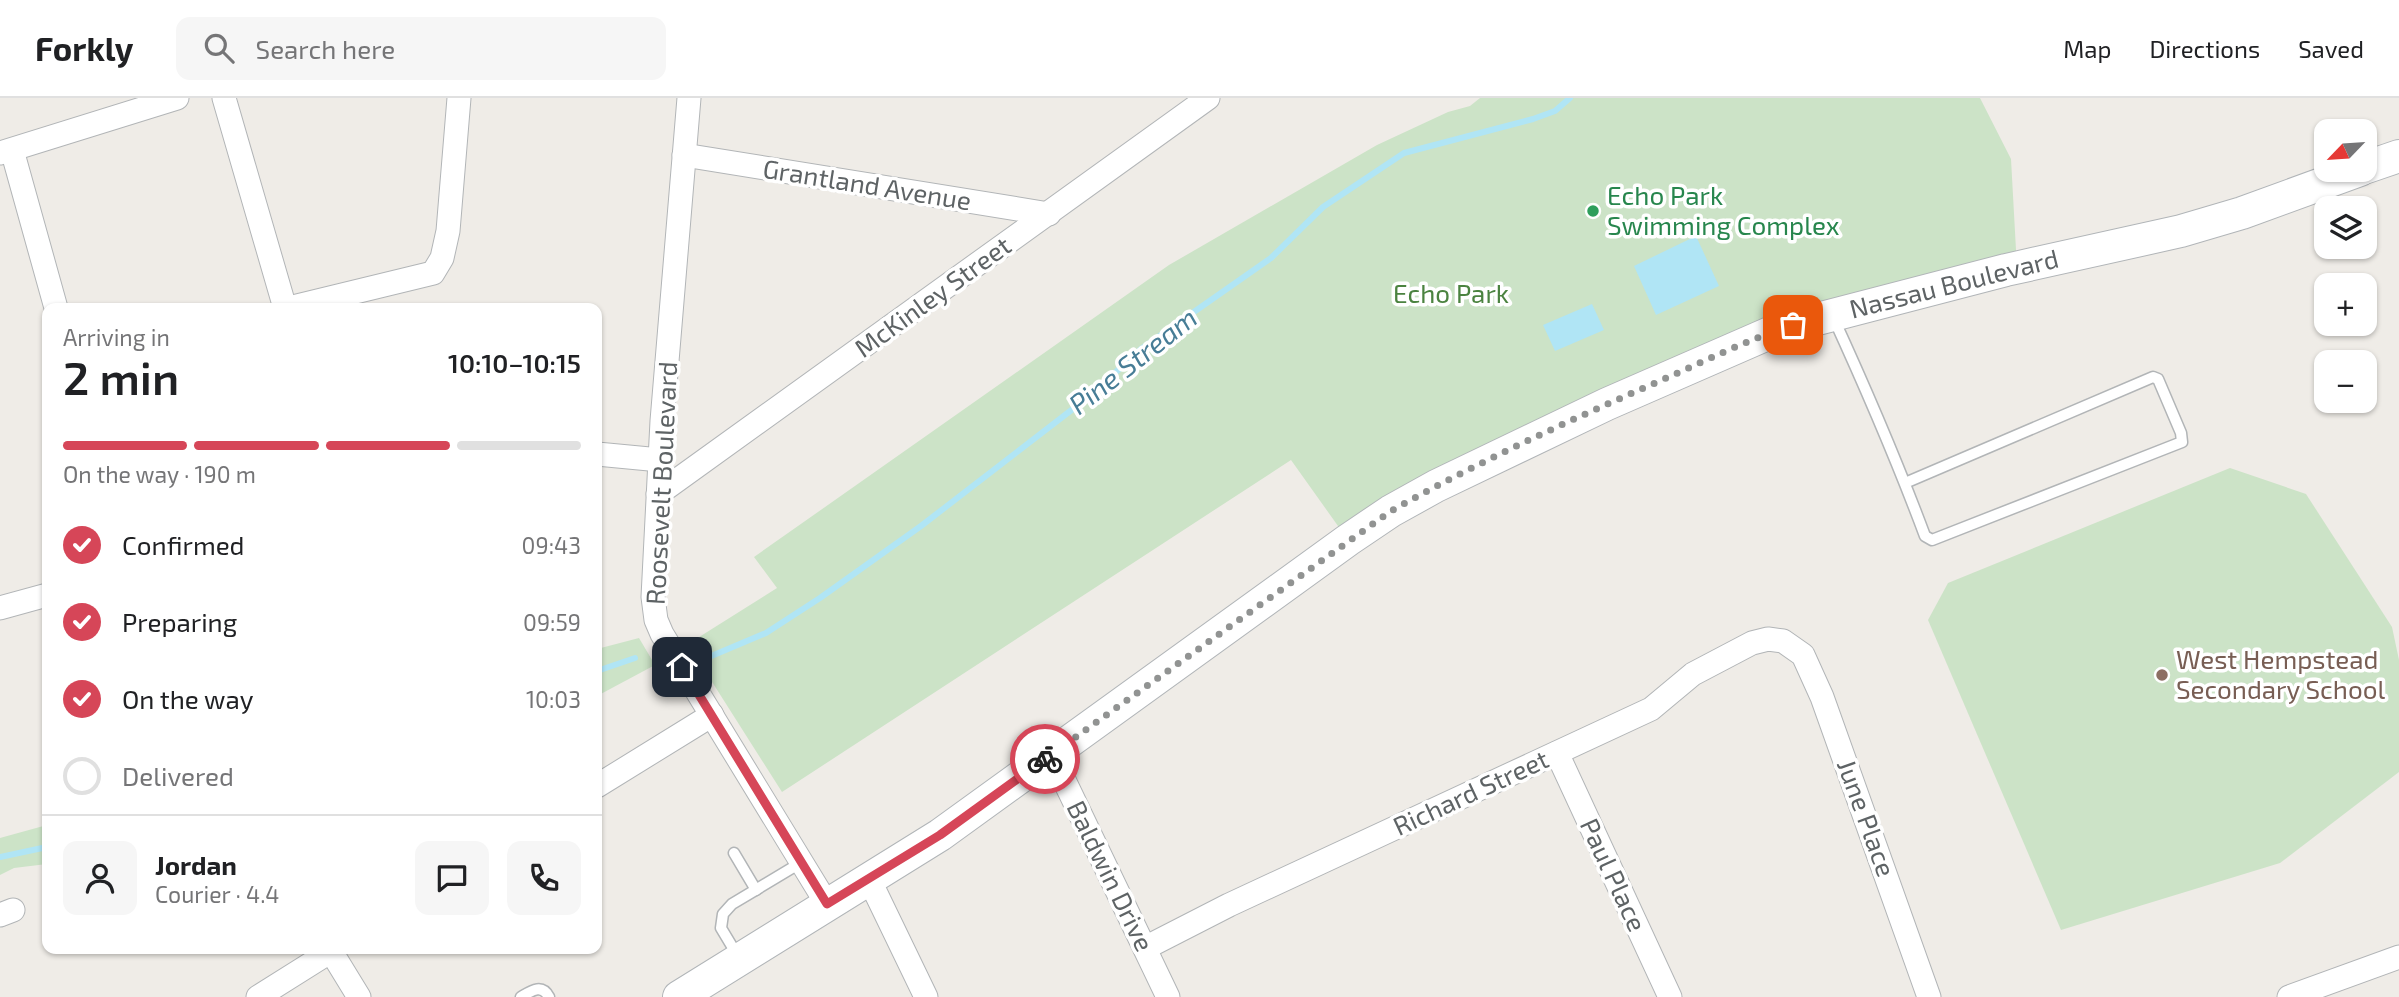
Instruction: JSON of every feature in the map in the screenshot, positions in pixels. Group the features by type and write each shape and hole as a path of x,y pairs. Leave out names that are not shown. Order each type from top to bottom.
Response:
{"main road":[{"name":"Nassau Boulevard","path":"2377,164 2399,156"},
{"name":"Nassau Boulevard","path":"679,997 940,835 1391,511 1436,486 1619,399 1760,337 1832,314 2006,270 2181,231 2242,213 2327,182"}],"street":[{"path":"55,303 6,152 177,98"},
{"path":"224,98 286,303"},
{"path":"308,303 433,273 442,258 448,231 458,98"},
{"name":"Roosevelt Boulevard","path":"689,98 660,460 653,597 656,620 827,904"},
{"name":"McKinley Street","path":"658,494 1208,98"},
{"name":"Grantland Avenue","path":"684,155 1049,214"},
{"path":"602,454 660,460"},
{"path":"0,608 42,595"},
{"name":"Richard Street","path":"1144,947 1651,709 1693,674 1752,643 1768,639 1783,641 1792,646"},
{"name":"June Place","path":"1792,646 1803,655 1822,697 1929,997"},
{"path":"602,783 712,715"},
{"name":"Paul Place","path":"1557,753 1670,997"},
{"name":"Baldwin Drive","path":"1052,755 1168,997"},
{"path":"869,879 926,997"},
{"path":"258,997 326,954"},
{"path":"334,954 359,997"},
{"path":"2289,997 2399,957"}],"lane":[{"path":"1832,314 1890,443 1905,483 1925,536 1932,540 2182,442 2181,433 2158,379 2153,376 1905,483"},
{"path":"734,853 756,890"},
{"path":"740,959 721,928 723,914 732,904 802,862"},
{"path":"521,997 540,988 546,991 549,997"}],"green space":[{"name":"Echo Park","path":"1480,98 1980,98 2011,159 2017,268 1808,320 1348,540 1291,460 782,792 688,644 777,588 754,557 1169,265 1377,145 1448,112 1470,106"},
{"path":"2230,468 2306,494 2392,627 2399,660 2399,772 2280,863 2061,930 1928,620 1948,583"},
{"path":"639,638 655,665 602,693 602,648"},
{"path":"42,826 42,865 14,868 0,875 0,838"}],"water":[{"path":"1696,236 1719,286 1656,315 1634,266"},
{"path":"1592,304 1604,330 1555,351 1543,325"}],"waterway":[{"name":"Pine Stream","path":"709,657 766,633 921,526 1091,395 1141,349 1271,258 1323,207 1404,153 1533,119 1555,111 1570,98"},
{"name":"Pine Stream","path":"602,669 635,658"},
{"name":"Pine Stream","path":"0,857 42,848"}],"way so far":[{"path":"1045,759 1391,511 1436,486 1607,404 1793,325"}],"place":[{"name":"Echo Park Swimming Complex","path":"1593,211"},
{"name":"West Hempstead Secondary School","path":"2162,675"}],"route":[{"path":"682,667 827,904 940,835 1045,759"}]}
